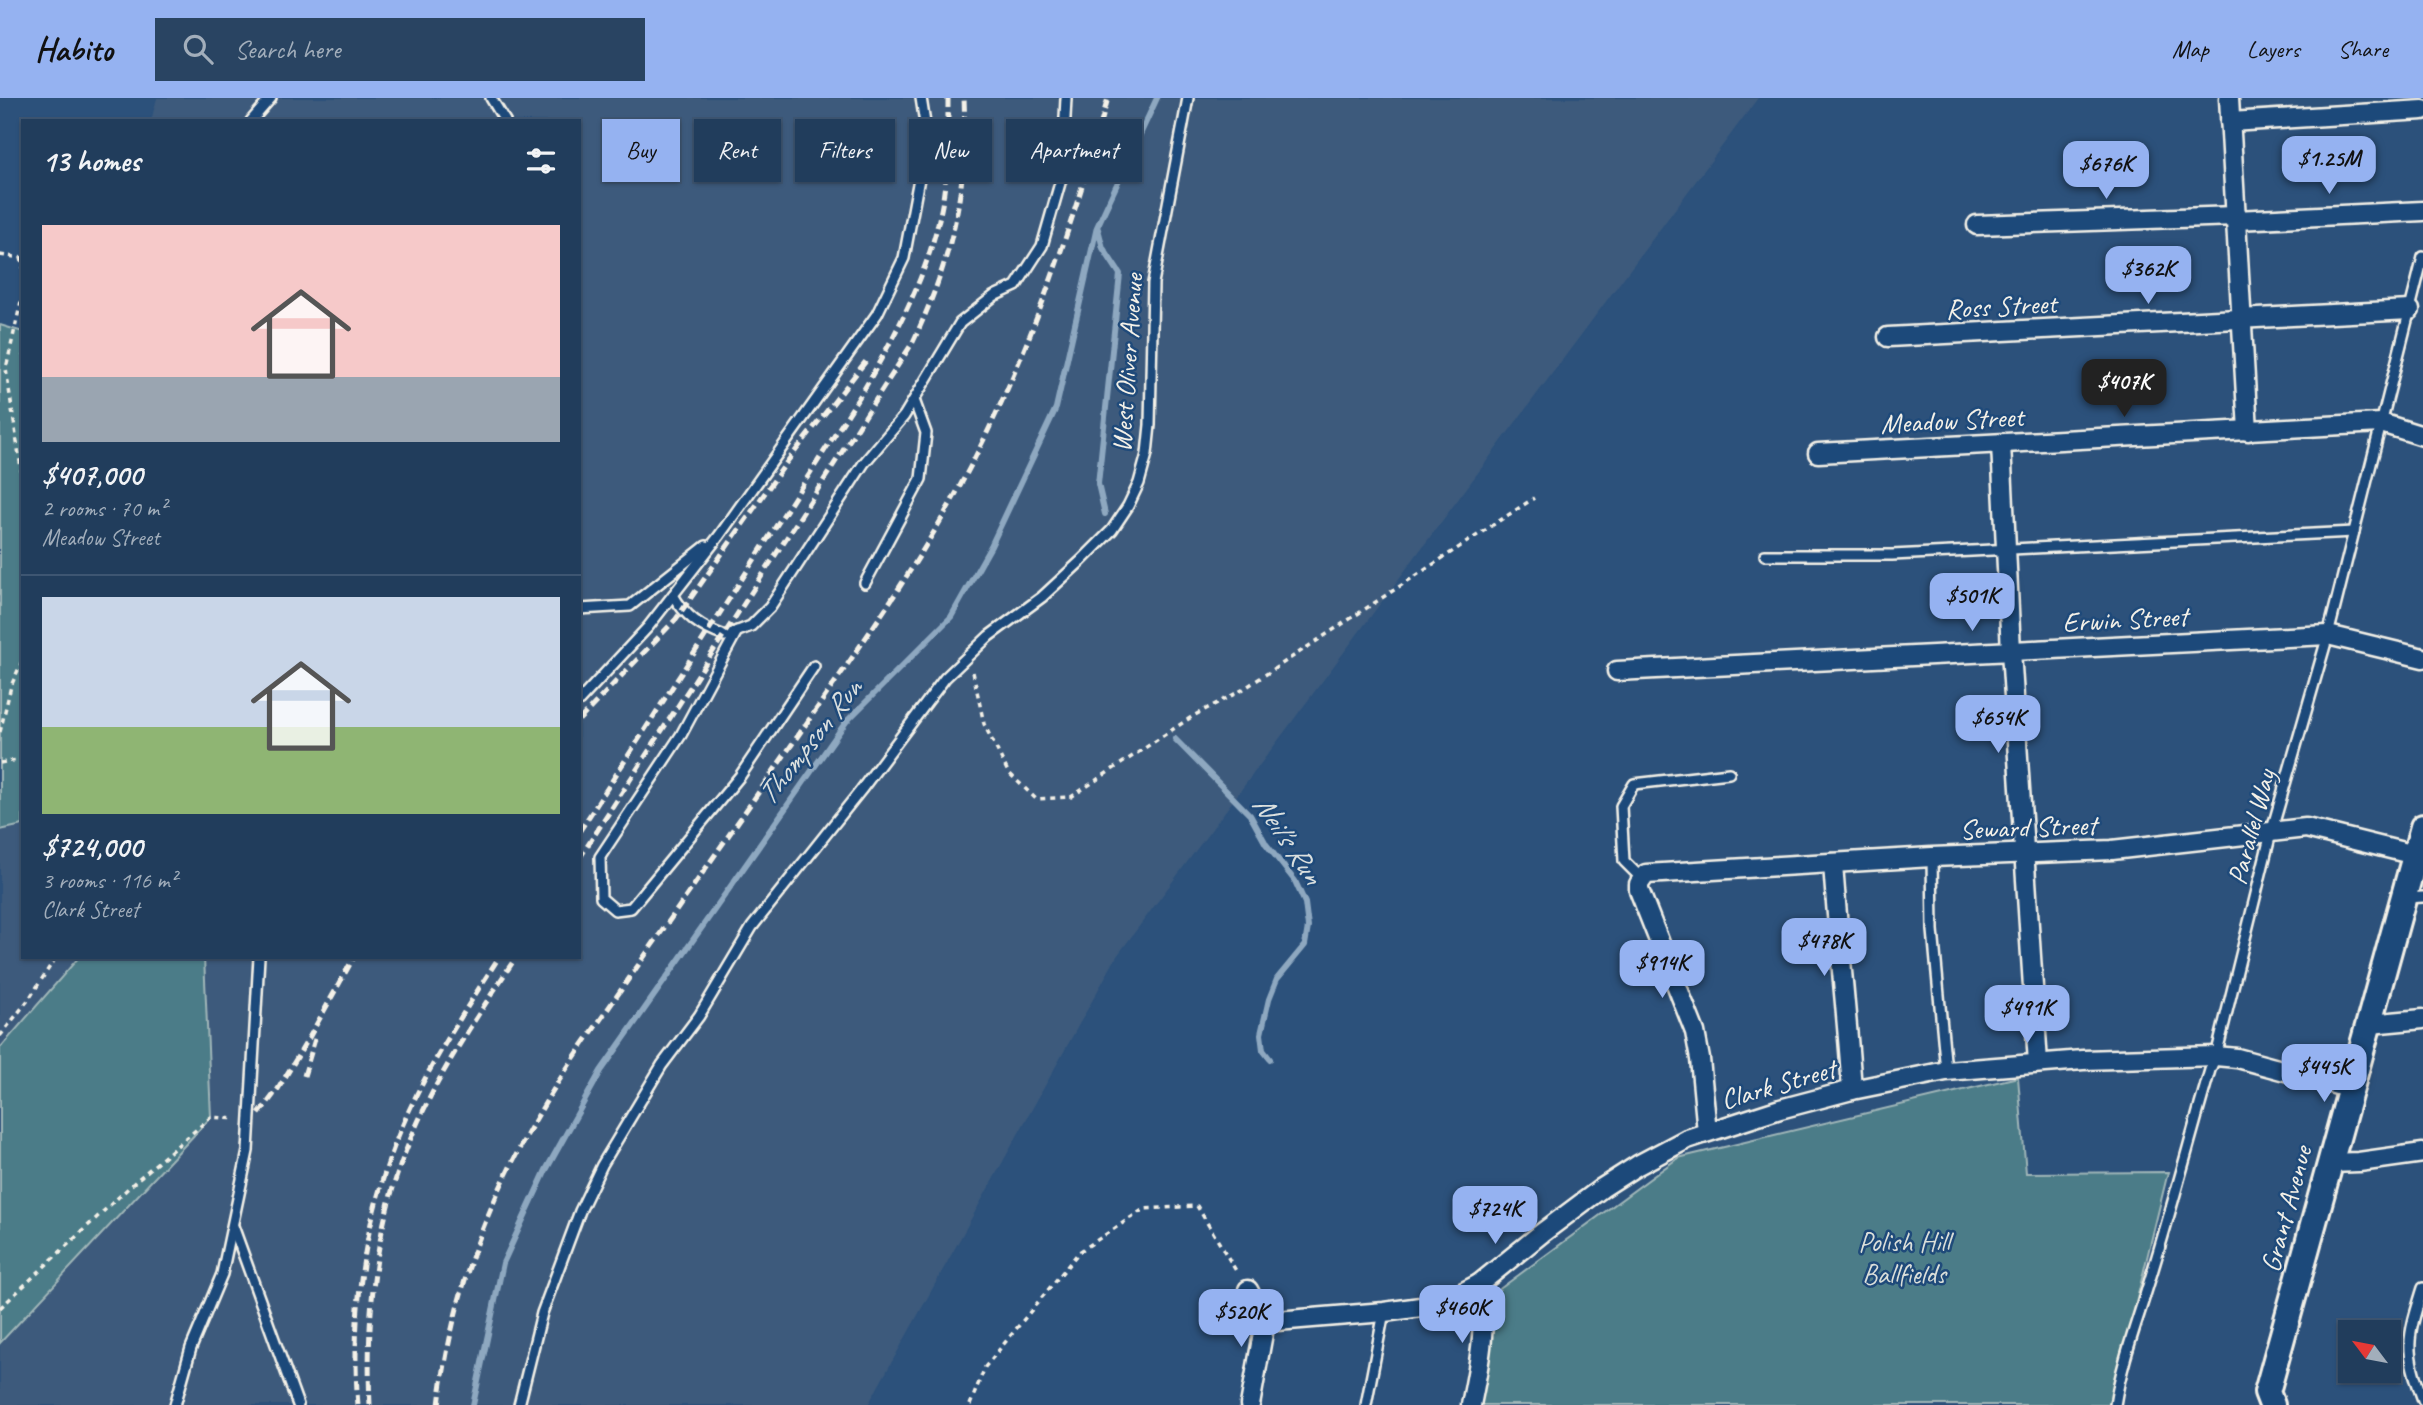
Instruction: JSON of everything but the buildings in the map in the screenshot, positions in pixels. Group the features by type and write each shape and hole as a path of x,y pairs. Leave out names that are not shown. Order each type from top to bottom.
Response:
{"street":[{"path":"2229,98 2248,431"},
{"path":"2230,122 2423,110"},
{"path":"1977,225 2423,211"},
{"name":"Ross Street","path":"1888,337 2410,310"},
{"name":"Meadow Street","path":"1818,453 2381,423 2423,436"},
{"path":"2001,444 2022,837 2038,1063"},
{"name":"Erwin Street","path":"1617,671 2328,635 2423,658"},
{"name":"Grant Avenue","path":"2268,1401 2329,1163 2370,1024 2413,898 2415,855 2423,827"},
{"name":"Seward Street","path":"1641,878 1653,872 2112,850 2306,828 2415,855"},
{"path":"1833,863 1852,1090"},
{"path":"1641,878 1640,890 1649,919 1695,1032 1707,1132"},
{"path":"2370,1024 2423,1019"},
{"name":"Clark Street","path":"1265,1322 1384,1312 1428,1306 1452,1298 1479,1284 1602,1188 1667,1148 1707,1132 1852,1090 1946,1071 2038,1063 2216,1056 2237,1058 2352,1089"},
{"path":"2329,1163 2359,1162 2423,1153"},
{"path":"1472,1405 1484,1327 1484,1306 1479,1284"},
{"path":"1248,1290 1265,1322 1250,1405"}],"lane":[{"path":"253,119 271,98"},
{"path":"491,98 504,119"},
{"path":"581,699 648,627 719,536 877,314 904,258 927,136 921,98"},
{"path":"673,595 682,610 709,630 725,636 751,625 771,607 864,463 904,416 960,323 993,296 1016,286 1042,246 1062,176 1066,98"},
{"name":"West Oliver Avenue","path":"519,1405 542,1313 560,1262 602,1165 628,1118 662,1065 699,1016 752,927 861,790 945,678 969,653 1042,597 1104,538 1128,506 1139,483 1147,454 1153,283 1188,98"},
{"name":"Parallel Way","path":"2115,1405 2119,1376 2151,1278 2216,1056 2272,833 2328,635 2423,257"},
{"path":"865,583 921,479 926,433 914,400"},
{"path":"1765,555 1883,555 2354,532"},
{"path":"581,609 630,606 719,536"},
{"path":"737,631 681,735 600,857 601,898 615,910 631,908 740,776 814,666"},
{"path":"1641,878 1624,861 1622,806 1634,783 1729,773"},
{"path":"1932,858 1933,930 1946,1071"},
{"path":"175,1405 191,1348 222,1274 248,1152 259,959"},
{"path":"233,1225 298,1405"},
{"path":"2423,1288 2408,1349 2411,1367 2423,1400"},
{"path":"1366,1405 1384,1312"}],"path":[{"path":"0,255 21,258"},
{"path":"21,301 6,369 21,469"},
{"path":"969,653 984,724 1008,772 1036,799 1072,797 1193,716 1241,690 1534,498"},
{"path":"0,732 11,686 21,664"},
{"path":"0,763 21,759"},
{"path":"0,1036 29,999 55,959"},
{"path":"0,1308 138,1179 211,1117 250,1120"},
{"path":"970,1405 985,1367 1079,1252 1144,1209 1197,1206 1248,1290"}],"shaded area":[{"path":"157,98 1758,98 1117,956 868,1405 0,1405 0,1343 211,1117 204,959 581,959 581,119 152,119"},
{"path":"21,825 21,959 77,959 0,1048 0,830"}],"green space":[{"path":"0,325 21,331 21,825 0,830"},
{"path":"77,959 204,959 211,1117 0,1343 0,1048"},
{"name":"Polish Hill Ballfields","path":"2018,1077 2026,1173 2168,1172 2111,1405 1480,1405 1497,1291 1678,1158"}],"waterway":[{"name":"Thompson Run","path":"473,1405 503,1263 546,1170 601,1071 846,722 951,617 991,546 1056,408 1097,227 1157,98"},
{"name":"Neil's Run","path":"1098,229 1103,248 1120,274 1098,484 1105,514"},
{"name":"Neil's Run","path":"1175,739 1250,815 1266,844 1295,881 1305,903 1308,927 1305,945 1277,979 1261,1034 1263,1050 1270,1059"}],"railway":[{"path":"581,829 863,391 900,324 929,254 942,205 947,165 948,98"},
{"path":"581,856 913,342 938,282 955,223 963,164 964,98"},
{"path":"439,1405 457,1307 471,1261 507,1173 529,1130 582,1046 898,590 936,529 979,450 1043,302 1078,201 1108,98"},
{"path":"581,718 676,619 786,463 866,361"},
{"path":"259,1114 278,1089 353,959"},
{"path":"358,1405 356,1365 360,1284 376,1204 388,1165 402,1127 428,1073 498,959"},
{"path":"370,1405 370,1337 376,1269 381,1235 399,1170 411,1138 446,1067 515,959"},
{"path":"304,1076 315,1039"}]}
